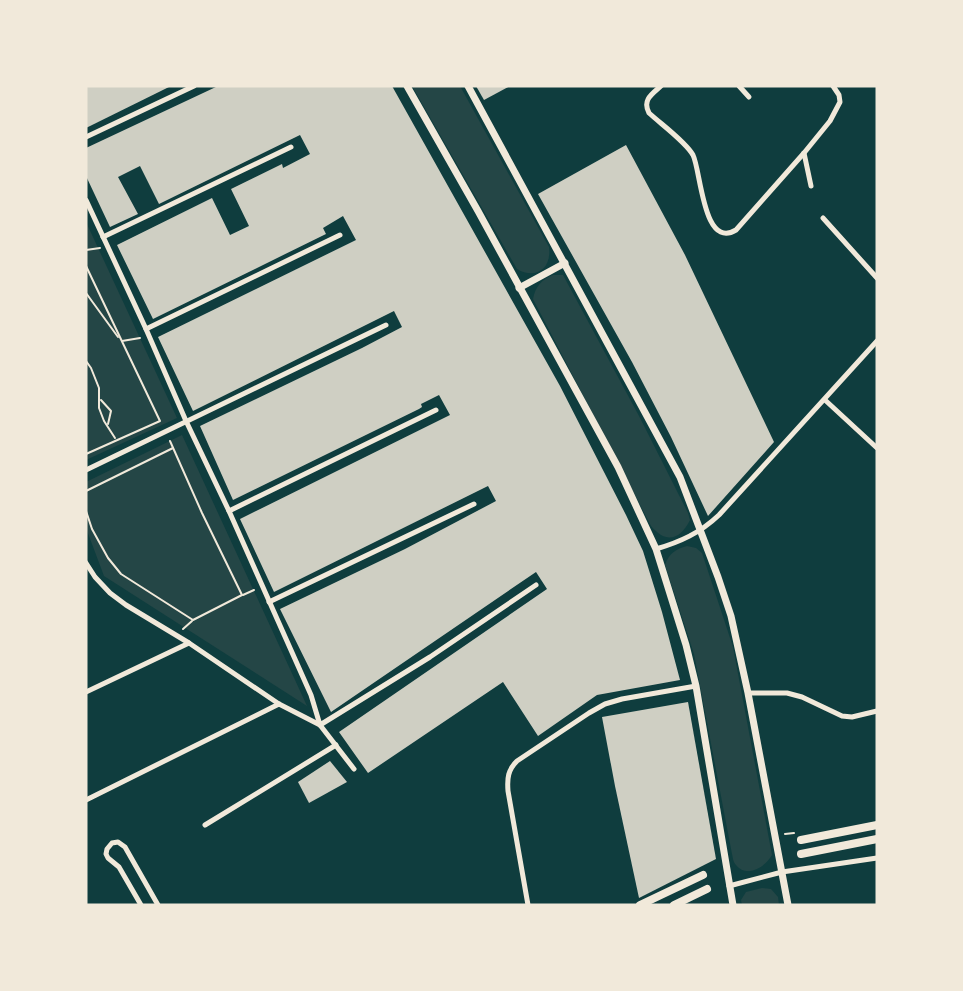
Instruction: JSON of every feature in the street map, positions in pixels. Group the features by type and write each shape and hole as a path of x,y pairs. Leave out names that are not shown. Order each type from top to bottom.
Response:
{"main road":[{"path":"801,840 877,825"},
{"path":"801,854 877,839"},
{"path":"640,905 703,875"},
{"path":"674,905 707,888"}],"street":[{"path":"86,137 194,86"},
{"path":"407,86 618,467 656,549 696,686 733,905"},
{"path":"468,86 680,477 731,616 788,905"},
{"path":"661,86 649,97 646,104 649,113 694,157 710,222 721,232 730,233 736,230 804,153 837,110 839,95 833,86"},
{"path":"739,86 749,97"},
{"path":"103,237 291,147"},
{"path":"804,153 811,186"},
{"path":"86,200 229,510 311,695 320,725 354,769"},
{"path":"823,218 877,278"},
{"path":"146,329 340,235"},
{"path":"519,288 565,263"},
{"path":"86,470 386,325"},
{"path":"656,549 685,539 710,524 877,341"},
{"path":"825,400 877,448"},
{"path":"229,510 436,410"},
{"path":"269,602 474,504"},
{"path":"86,564 110,593 126,605 279,704 320,725"},
{"path":"86,581 95,577"},
{"path":"320,725 430,657 536,584"},
{"path":"86,692 188,643"},
{"path":"528,905 508,791 511,766 605,704 696,686"},
{"path":"748,693 802,697 842,716 852,717 877,711"},
{"path":"86,800 279,704"},
{"path":"205,825 336,746"},
{"path":"141,905 118,867 106,854 112,843 118,842 125,847 158,905"},
{"path":"729,886 782,872 877,858"}],"path":[{"path":"86,250 108,247"},
{"path":"86,266 160,421 86,454"},
{"path":"86,293 122,341"},
{"path":"122,341 150,337"},
{"path":"86,361 99,388 99,408 104,421 116,439"},
{"path":"99,398 111,411 108,425"},
{"path":"170,441 242,595"},
{"path":"86,491 173,447"},
{"path":"86,511 92,529 108,558 121,574 193,620"},
{"path":"176,635 193,620 263,587"}],"shaded area":[{"path":"412,86 460,86 549,247 548,261 541,270 530,273 517,269"},
{"path":"86,222 177,418 86,460"},
{"path":"553,275 563,275 688,513 690,520 677,535 667,537 651,526 533,299 540,284"},
{"path":"182,435 307,706 104,576 86,528 86,482"},
{"path":"687,546 702,553 733,647 772,855 761,867 751,871 740,869 733,860 694,654 665,565 673,552"},
{"path":"771,889 778,897 779,905 742,905 741,900 746,892"}],"building":[{"path":"86,86 171,86 86,128"},
{"path":"218,86 392,86 560,386 626,515 643,551 680,680 597,695 538,736 503,682 368,773 339,732 547,589 536,572 331,712 280,609 405,549 496,501 488,486 274,592 240,519 450,415 439,395 421,404 419,409 233,500 200,426 402,327 394,311 193,411 158,337 356,240 343,216 323,228 326,234 153,319 117,245 212,198 230,235 249,226 231,189 282,164 283,168 310,154 300,135 159,204 140,166 118,177 138,214 110,227 86,176 86,148"},
{"path":"476,86 510,86 484,100"},
{"path":"626,145 685,255 774,442 708,516 632,362 538,194"},
{"path":"688,702 716,859 639,898 602,717"},
{"path":"330,761 347,782 309,803 298,782"}]}
